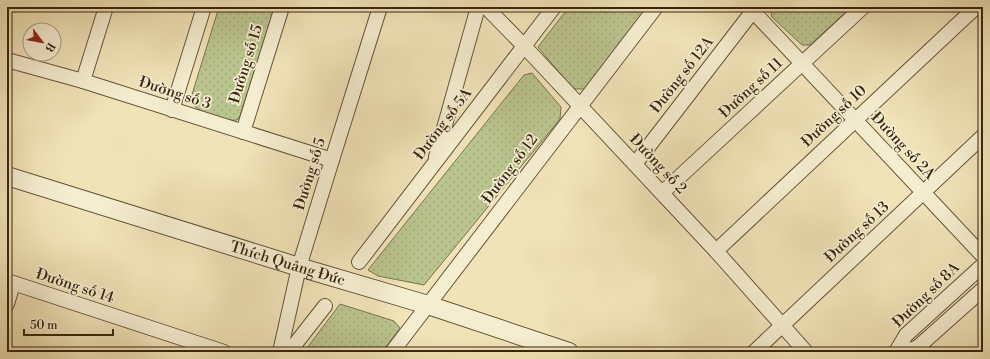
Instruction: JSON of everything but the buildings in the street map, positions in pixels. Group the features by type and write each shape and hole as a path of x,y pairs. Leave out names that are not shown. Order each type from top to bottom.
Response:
{"street":[{"path":"83,81 106,7"},
{"path":"172,110 204,7"},
{"name":"Đường số 15","path":"243,132 282,7"},
{"name":"Đường số 5","path":"280,352 300,267 380,7"},
{"path":"434,164 478,7"},
{"name":"Đường số 2","path":"486,7 716,251 804,350"},
{"name":"Đường số 5A","path":"359,262 554,7"},
{"name":"Đường số 12","path":"392,352 656,7"},
{"name":"Đường số 11","path":"662,194 863,7"},
{"name":"Đường số 10","path":"716,251 976,7"},
{"name":"Đường số 2A","path":"752,8 802,64 983,256"},
{"name":"Đường số 12A","path":"635,164 752,8"},
{"name":"Đường số 3","path":"7,60 83,81 332,160"},
{"name":"Đường số 13","path":"754,352 983,136"},
{"name":"Thích Quảng Đức","path":"7,176 428,305 569,352"},
{"name":"Đường số 8A","path":"896,352 906,335 983,265"},
{"path":"7,304 10,282"},
{"name":"Đường số 14","path":"10,282 224,352"},
{"name":"Đường số 8A","path":"905,352 918,347 983,289"},
{"path":"289,352 325,306"}],"green space":[{"path":"219,7 275,7 240,116 237,120 218,118 198,109 190,101"},
{"path":"569,7 648,7 586,89 573,89 538,47"},
{"path":"771,7 851,7 810,45 802,45 772,17"},
{"path":"532,73 561,107 560,119 424,285 378,276 368,270 524,75"},
{"path":"340,304 394,321 400,328 382,352 304,352"}]}
